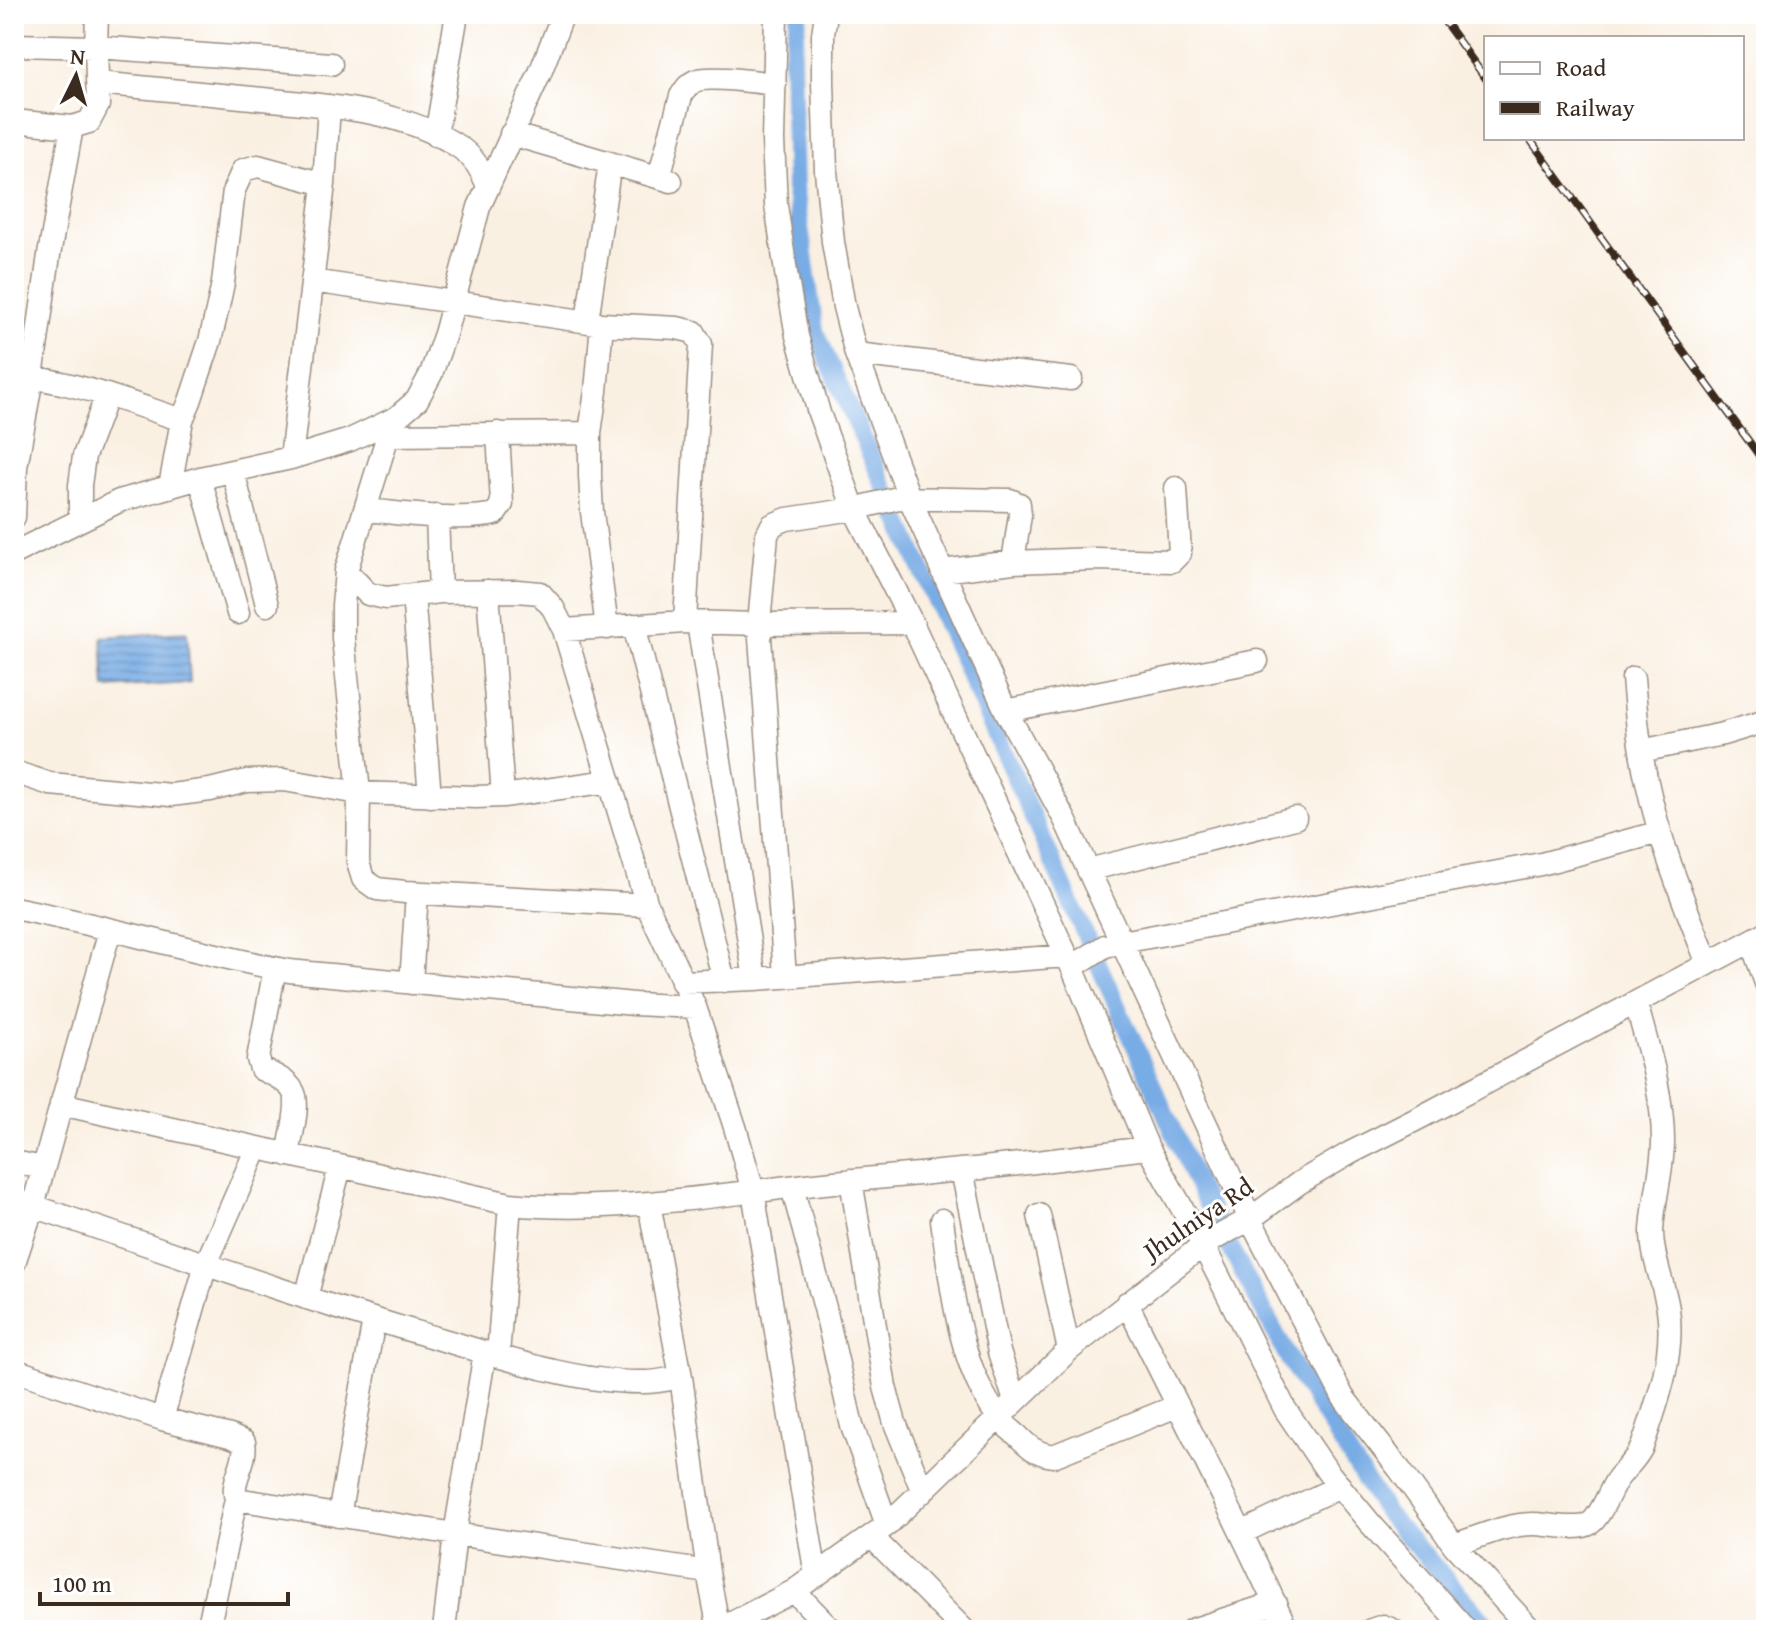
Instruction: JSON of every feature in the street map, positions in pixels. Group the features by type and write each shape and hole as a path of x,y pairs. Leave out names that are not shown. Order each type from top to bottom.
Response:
{"street":[{"path":"14,121 72,127 89,122 98,105 97,14"},
{"path":"436,135 457,14"},
{"path":"563,14 540,73 479,207 431,374 417,400 392,426 346,571 343,638 359,793 358,862 363,879 377,889 647,905"},
{"path":"776,14 773,140 776,205 797,336 819,413 912,623 1074,960 1148,1148 1226,1233 1454,1545 1531,1630"},
{"path":"826,14 823,34 826,171 833,242 856,354 903,498 942,571 1006,711 1065,820 1088,870 1226,1233 1285,1409 1369,1522 1466,1630"},
{"path":"14,45 96,47 331,64"},
{"path":"511,134 666,180 681,96 688,86 697,80 775,84"},
{"path":"98,83 371,113 436,135 460,148 477,162 488,186"},
{"path":"291,458 324,184 329,106"},
{"path":"14,517 23,376 72,127"},
{"path":"607,628 592,512 590,433 596,391 594,322 610,163"},
{"path":"170,487 182,420 210,341 223,283 234,190 243,170 258,166 324,184"},
{"path":"312,281 594,322 694,332 701,344 691,622 755,979"},
{"path":"856,354 1071,379"},
{"path":"23,376 107,395 182,420"},
{"path":"80,519 84,456 107,395"},
{"path":"14,553 119,501 200,478 291,458 392,426 498,433 590,433"},
{"path":"365,510 437,516 483,517 495,514 502,504 498,433"},
{"path":"233,471 267,605"},
{"path":"200,478 238,613"},
{"path":"942,571 1013,562 1096,559 1172,561 1180,553 1176,488"},
{"path":"785,976 759,624 767,535 772,525 787,519 903,498 1010,500 1019,504 1020,515 1013,562"},
{"path":"437,516 440,592"},
{"path":"346,571 368,594 386,598 440,592 540,593 553,608 564,630 647,905 695,1007 753,1191 816,1576"},
{"path":"488,591 503,796"},
{"path":"413,595 430,796"},
{"path":"564,630 691,622 912,623"},
{"path":"634,625 724,981"},
{"path":"1006,711 1257,661"},
{"path":"1633,678 1647,785 1660,832 1708,964"},
{"path":"1641,751 1723,734 1766,721"},
{"path":"14,772 50,784 171,795 247,781 284,780 359,793 503,796 610,781"},
{"path":"1088,870 1295,818"},
{"path":"682,982 1074,960 1114,944 1541,864 1660,832"},
{"path":"411,983 417,893"},
{"path":"14,908 289,971 695,1007"},
{"path":"14,1263 33,1206 110,930"},
{"path":"1758,937 1766,983"},
{"name":"Jhulniya Rd","path":"719,1630 794,1591 880,1531 1069,1350 1127,1303 1299,1183 1758,937"},
{"path":"275,968 258,1059 261,1069 286,1082 295,1093 288,1155"},
{"path":"1454,1545 1519,1525 1588,1525 1619,1477 1639,1453 1647,1434 1664,1377 1670,1328 1652,1230 1662,1164 1661,1102 1636,1003"},
{"path":"61,1104 510,1204 581,1208 1148,1148"},
{"path":"162,1419 206,1264 257,1148"},
{"path":"14,1162 43,1168"},
{"path":"306,1298 340,1167"},
{"path":"962,1170 999,1352 1015,1401"},
{"path":"851,1180 885,1387 895,1423 923,1492"},
{"path":"792,1187 880,1531 964,1630"},
{"path":"649,1203 681,1377 719,1630"},
{"path":"444,1630 455,1534 492,1353 510,1204"},
{"path":"33,1206 374,1320 530,1364 597,1379 648,1382 681,1377"},
{"path":"1039,1215 1069,1350"},
{"path":"942,1220 955,1308 981,1388 999,1419 1038,1454 1053,1456 1177,1406"},
{"path":"1127,1303 1287,1630"},
{"path":"339,1516 374,1320"},
{"path":"14,1370 162,1419 244,1442 246,1452 234,1491 236,1499 208,1630"},
{"path":"1241,1533 1340,1486"},
{"path":"236,1499 708,1572"},
{"path":"794,1591 832,1630"},
{"path":"1192,1630 1275,1603"},
{"path":"1371,1630 1383,1626 1393,1630"}],"water":[{"path":"187,632 190,683 105,688 102,637"}],"waterway":[{"path":"799,14 792,56 795,193 815,331 1199,1189 1290,1361 1386,1513 1492,1630"}],"railway":[{"path":"1439,14 1484,76"},
{"path":"1530,140 1766,465"}]}
